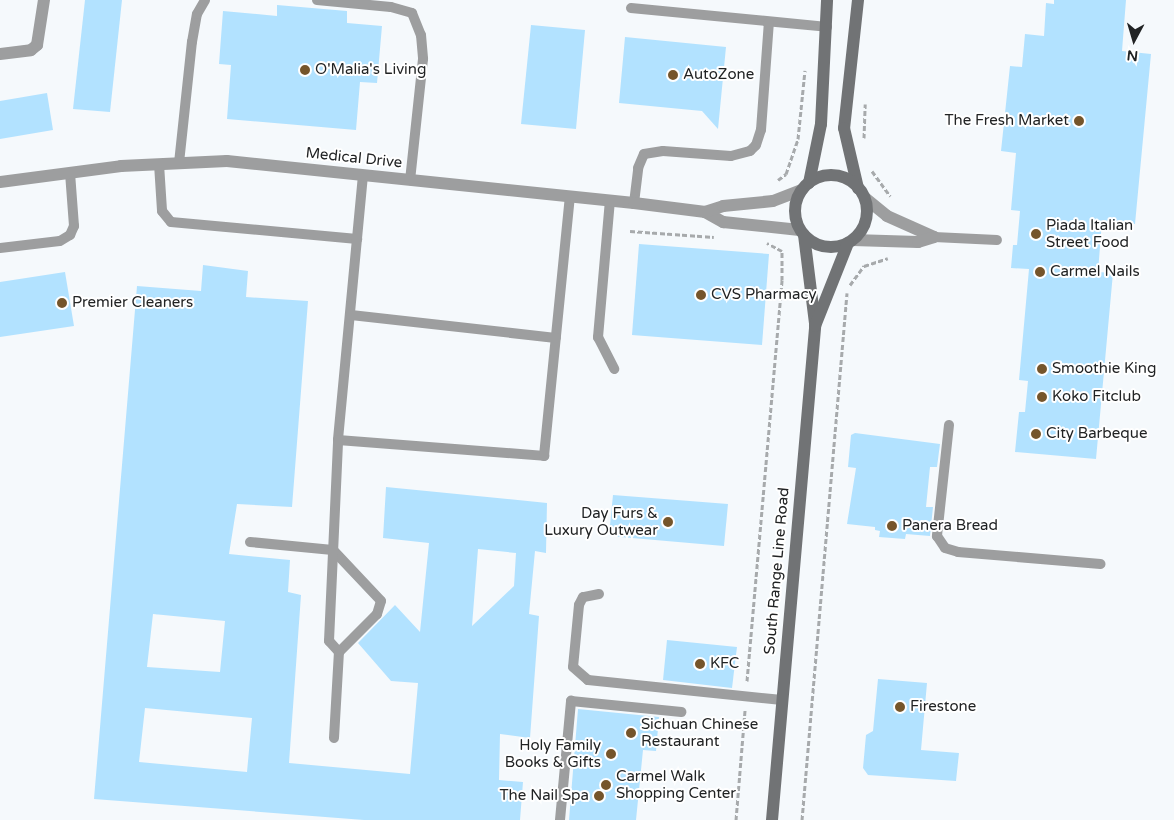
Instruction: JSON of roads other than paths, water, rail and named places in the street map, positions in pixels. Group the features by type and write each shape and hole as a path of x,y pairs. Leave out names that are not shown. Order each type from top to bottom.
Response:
{"main road":[{"path":"827,0 821,124 806,187 795,210 802,233 817,245 829,247 850,242 866,222 861,193 844,128 858,0"},
{"path":"806,187 829,176 845,179 861,193"},
{"name":"South Range Line Road","path":"772,820 815,326 802,233"},
{"name":"South Range Line Road","path":"815,326 850,242"}],"street":[{"path":"0,54 31,50 37,45 44,0"},
{"name":"Medical Drive","path":"0,182 159,164 227,161 634,203 705,212 723,222 802,233"},
{"name":"Medical Drive","path":"705,212 723,206 773,201 806,187"},
{"path":"861,193 886,216 934,236"},
{"path":"850,242 918,242 934,236"}],"lane":[{"path":"178,163 196,14 205,0"},
{"path":"317,0 391,7 412,13 421,35 422,59 410,180"},
{"path":"631,8 827,27"},
{"path":"634,203 638,168 644,154 663,151 731,156 750,151 756,145 761,130 769,22"},
{"path":"159,164 162,211 172,222 357,239"},
{"path":"0,248 60,242 70,235 74,226 70,173"},
{"path":"339,652 329,641 338,440 363,175"},
{"path":"338,440 544,456 570,196"},
{"path":"610,200 598,337 614,369"},
{"path":"934,236 998,240"},
{"path":"351,315 556,338"},
{"path":"949,426 937,536 945,548 958,552 1100,564"},
{"path":"250,542 333,550 381,601 377,614 339,652 334,738"},
{"path":"599,594 583,597 579,605 573,667 588,680 782,700"},
{"path":"560,820 571,701 680,712"}],"place":[{"name":"O'Malia's Living","path":"305,70"},
{"name":"AutoZone","path":"673,75"},
{"name":"The Fresh Market","path":"1079,121"},
{"name":"Piada Italian Street Food","path":"1036,234"},
{"name":"Carmel Nails","path":"1040,272"},
{"name":"CVS Pharmacy","path":"701,295"},
{"name":"Premier Cleaners","path":"62,303"},
{"name":"Smoothie King","path":"1042,369"},
{"name":"Koko Fitclub","path":"1042,397"},
{"name":"City Barbeque","path":"1036,434"},
{"name":"Day Furs & Luxury Outwear","path":"668,522"},
{"name":"Panera Bread","path":"892,526"},
{"name":"KFC","path":"700,664"},
{"name":"Firestone","path":"900,707"},
{"name":"Sichuan Chinese Restaurant","path":"631,733"},
{"name":"Holy Family Books & Gifts","path":"611,754"},
{"name":"Carmel Walk Shopping Center","path":"606,785"},
{"name":"The Nail Spa","path":"599,796"}]}
